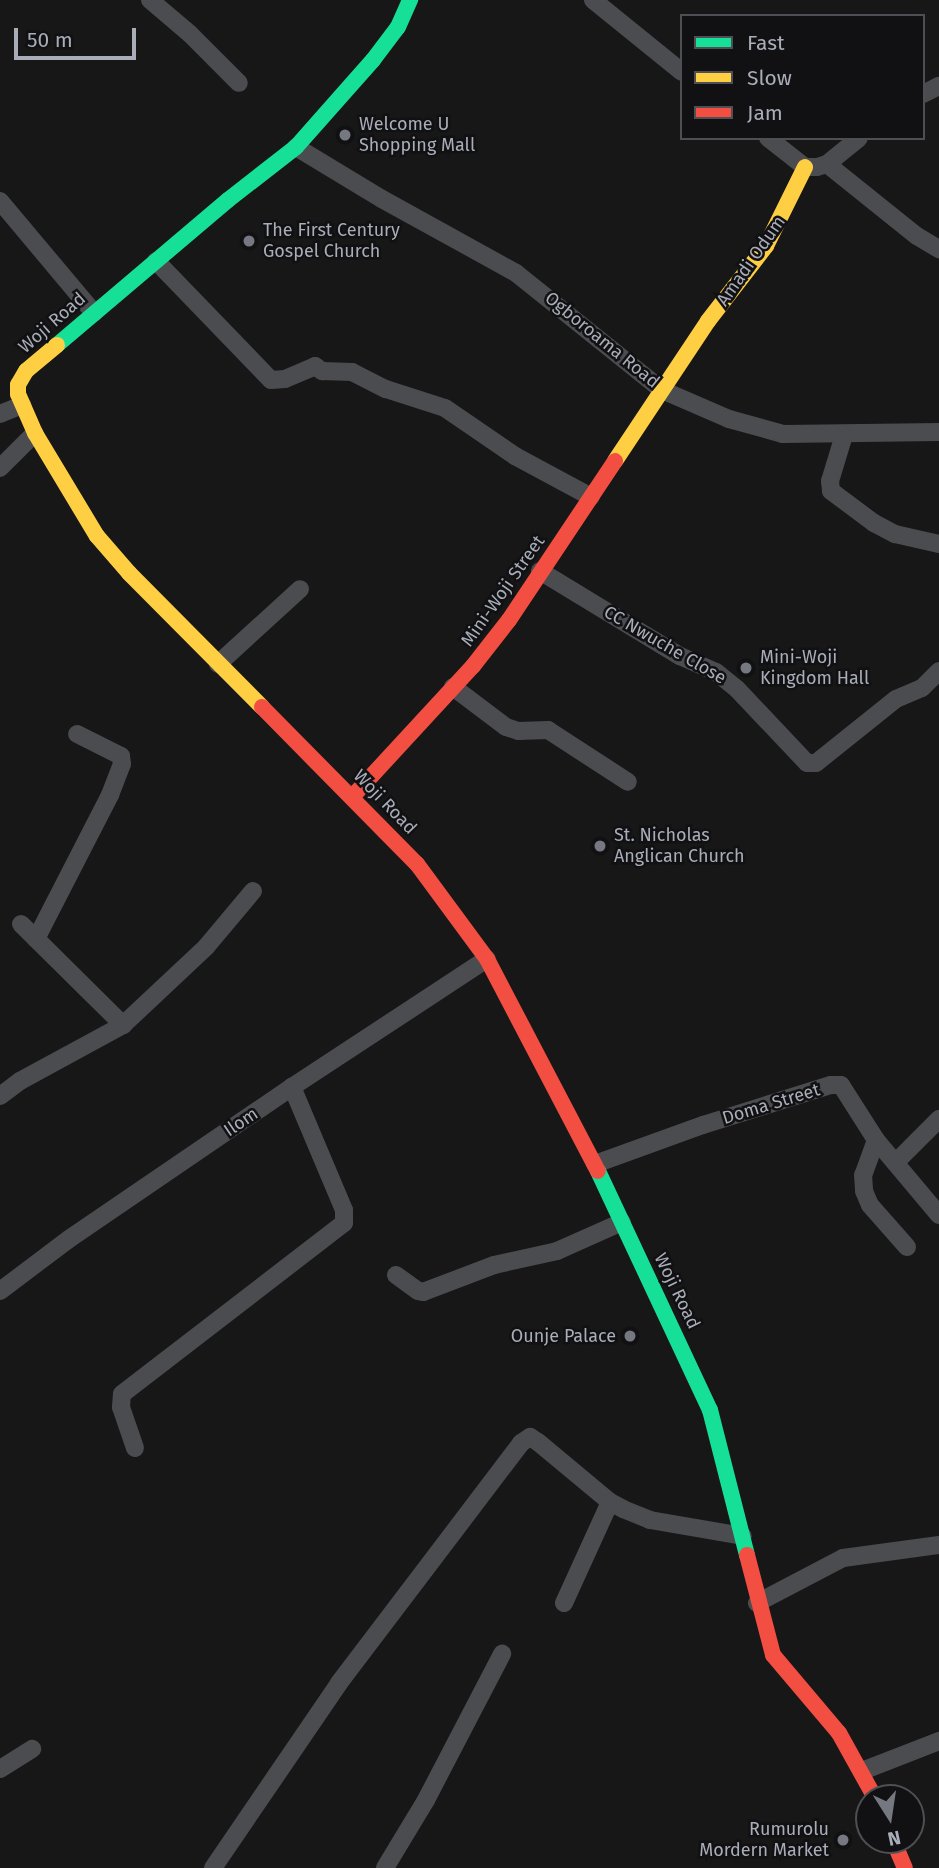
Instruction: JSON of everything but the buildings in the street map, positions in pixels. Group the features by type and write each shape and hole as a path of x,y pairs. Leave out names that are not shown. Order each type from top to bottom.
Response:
{"main road":[{"name":"Woji Road","path":"412,1 398,27 367,69 296,147 26,371 18,385 22,405 35,433 97,536 218,664 353,796 436,886 487,959 595,1164 671,1321 710,1410 773,1655 839,1733 868,1784"},
{"name":"Amadi Odum","path":"662,390 708,321 766,246 785,213 805,167"},
{"name":"Mini-Woji Street","path":"353,796 491,645 662,390"}],"street":[{"path":"150,0 190,34 239,83"},
{"path":"593,0 680,70"},
{"path":"771,140 805,167 827,164 857,140"},
{"name":"Ogboroama Road","path":"296,147 382,199 516,272 662,390 757,428 783,434 939,432"},
{"path":"827,164 917,236 939,249"},
{"path":"0,201 94,313"},
{"path":"156,261 271,380 285,379 315,366 322,371 352,372 386,389 445,408 515,456 591,497"},
{"path":"0,414 22,405"},
{"path":"0,468 35,433"},
{"path":"844,435 830,481 831,491 874,523 895,534 939,544"},
{"name":"CC Nwuche Close","path":"540,571 659,644 716,672 737,689 807,764 816,763 896,699 922,688 939,671"},
{"path":"218,664 300,589"},
{"path":"453,687 506,727 517,731 548,730 628,782"},
{"path":"36,939 110,795 122,764 121,756 77,734"},
{"path":"0,1096 20,1081 123,1025 206,947 253,891"},
{"path":"22,924 123,1025"},
{"name":"Ilom","path":"0,1291 69,1239 292,1087 487,959"},
{"name":"Doma Street","path":"595,1164 831,1085 841,1085 876,1140 939,1215"},
{"path":"135,1448 121,1407 122,1394 344,1223 344,1210 292,1087"},
{"path":"896,1163 939,1119"},
{"path":"876,1140 863,1175 864,1191 870,1205 907,1247"},
{"path":"396,1275 423,1292 494,1265 557,1251 622,1222"},
{"path":"214,1868 339,1683 521,1443 530,1437 610,1502 650,1520 743,1536"},
{"path":"564,1603 610,1502"},
{"path":"758,1603 843,1559 939,1545"},
{"path":"385,1868 426,1800 502,1654"},
{"path":"862,1771 939,1741"},
{"path":"0,1769 32,1749"}],"traffic: fast":[{"path":"57,345 228,200 296,147 373,60 398,27 410,0"},
{"path":"598,1171 710,1410 747,1555"}],"traffic: slow":[{"path":"615,461 708,321 766,246 805,167"},
{"path":"57,345 26,371 18,385 18,394 35,433 97,536 129,573 262,707"}],"traffic: jam":[{"path":"353,796 473,666 509,620 615,461"},
{"path":"262,707 417,864 487,959 598,1171"},
{"path":"747,1555 773,1655 839,1733 867,1784"},
{"path":"899,1854 905,1868"}],"place":[{"name":"Welcome U Shopping Mall","path":"345,135"},
{"name":"The First Century Gospel Church","path":"249,241"},
{"name":"Mini-Woji Kingdom Hall","path":"746,668"},
{"name":"St. Nicholas Anglican Church","path":"600,846"},
{"name":"Ounje Palace","path":"630,1336"},
{"name":"Rumurolu Mordern Market","path":"843,1840"}]}
